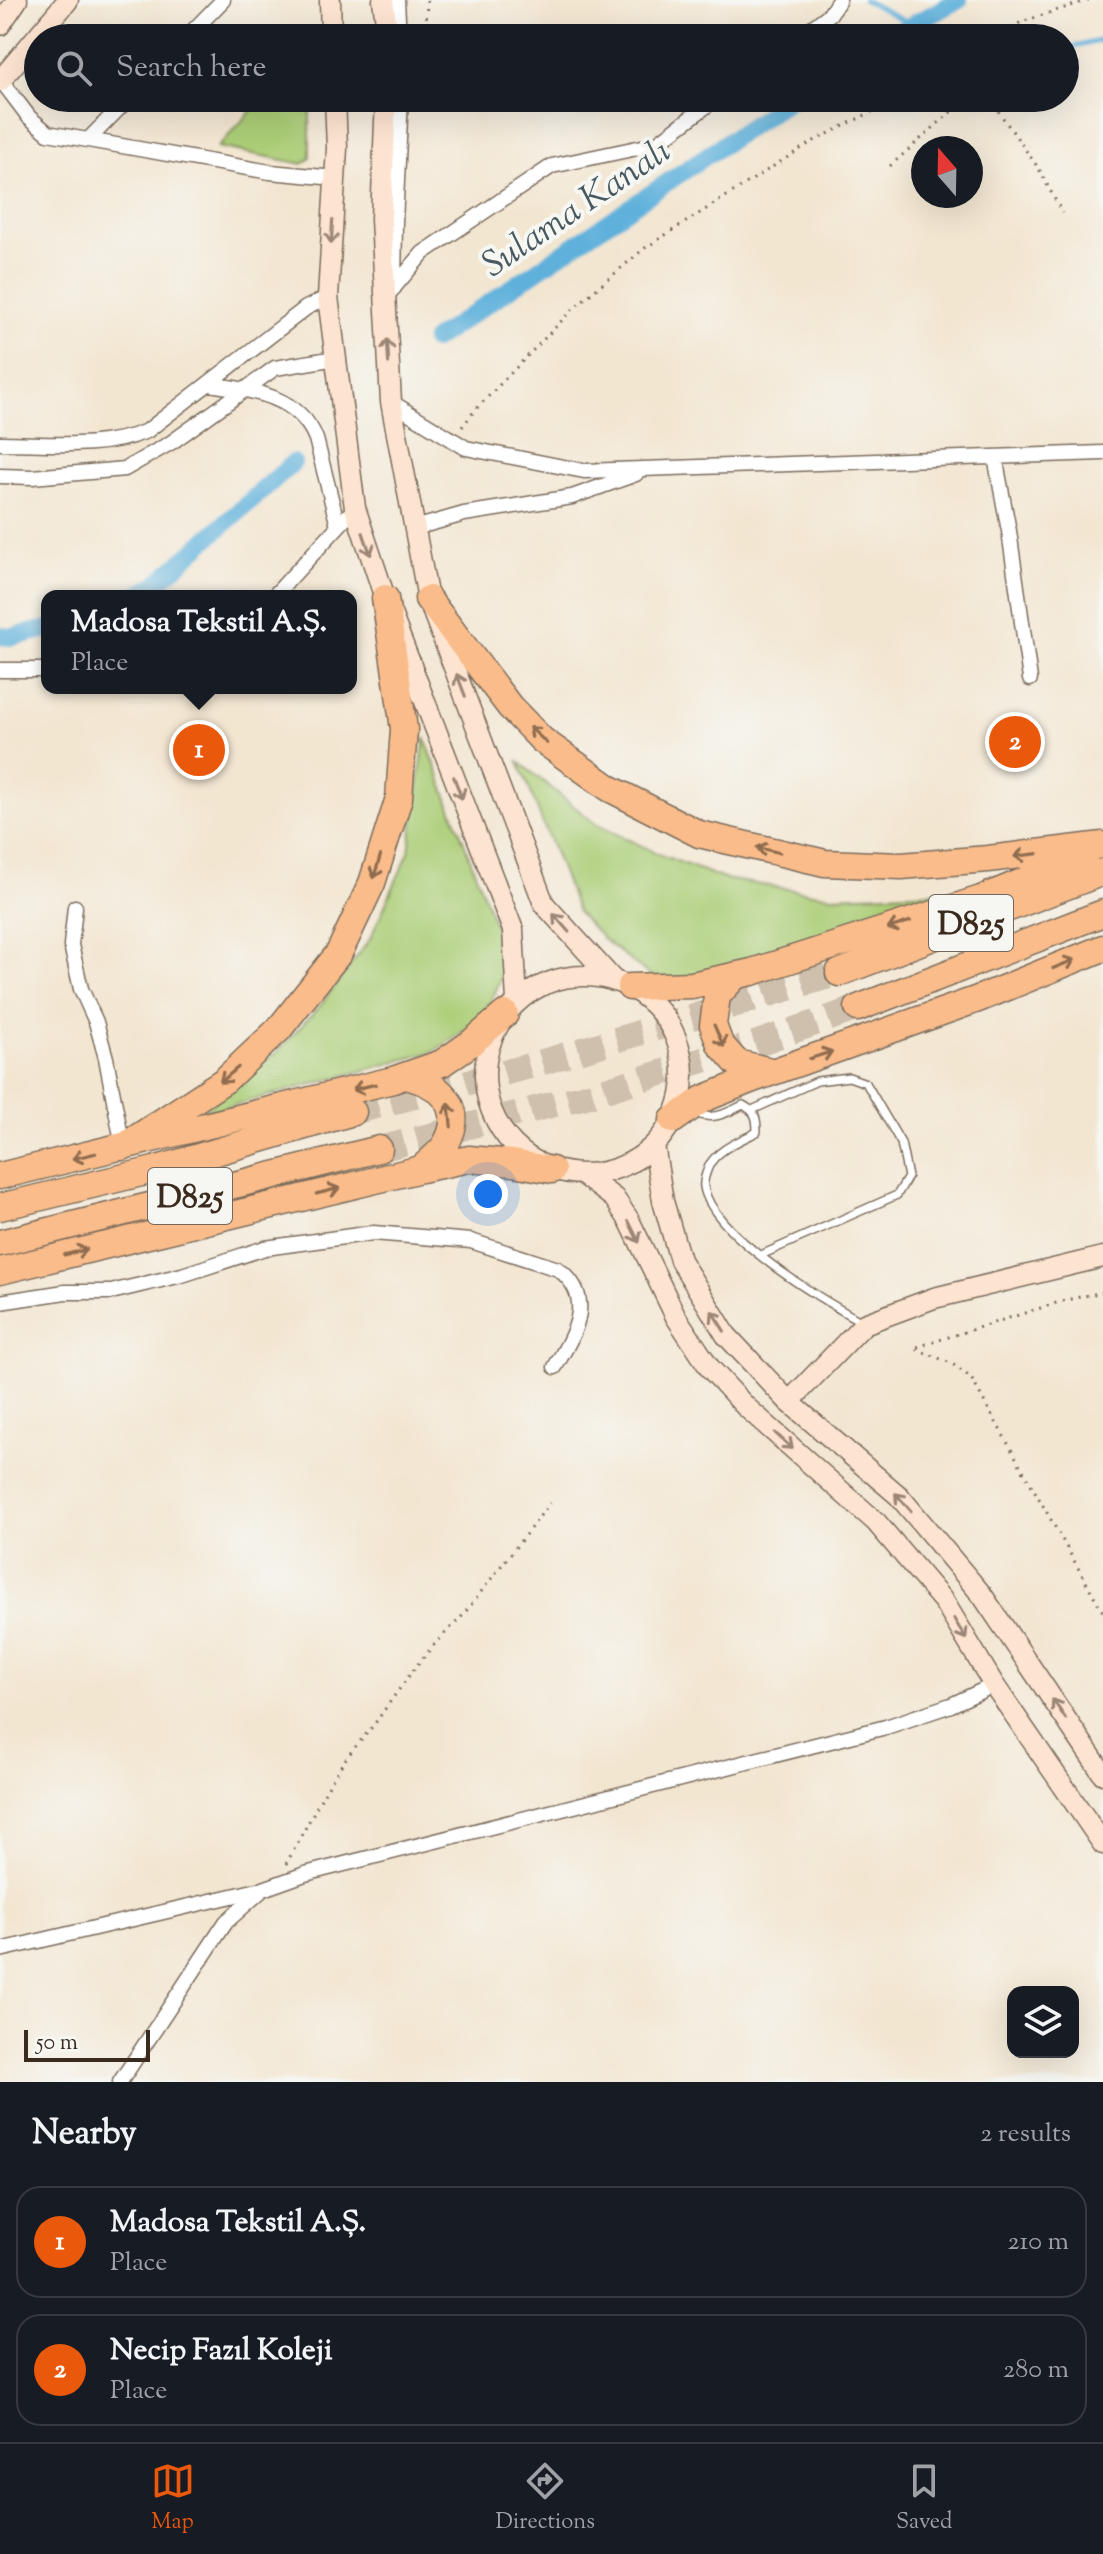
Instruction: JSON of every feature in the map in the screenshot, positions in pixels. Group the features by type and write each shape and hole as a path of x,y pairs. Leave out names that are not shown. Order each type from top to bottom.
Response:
{"highway":[{"path":"123,1147 225,1080 279,1029 339,953 372,883 399,798 404,729 385,598"},
{"path":"428,599 510,707 542,740 609,788 699,834 825,863 901,866 1103,847"},
{"path":"622,984 692,985 735,976 981,899 1103,847"},
{"name":"D825","path":"839,973 1103,872"},
{"name":"D825","path":"858,1008 1103,913"},
{"path":"681,1114 703,1099 771,1071 978,999 1103,948"},
{"path":"735,976 717,996 713,1025 716,1034 720,1044 737,1063 771,1071"},
{"path":"0,1176 406,1076 442,1063 471,1043 511,1008"},
{"path":"406,1076 428,1081 448,1098 454,1120 447,1144 421,1169"},
{"name":"D825","path":"0,1207 154,1170 353,1112"},
{"name":"D825","path":"0,1243 379,1149"},
{"path":"0,1271 469,1159 552,1170"}],"main road":[{"path":"0,25 17,0"},
{"path":"48,24 68,0"},
{"path":"330,0 331,24"},
{"path":"383,0 386,24"},
{"path":"0,80 24,52"},
{"path":"336,112 337,148 328,297 355,508 385,598 513,930 511,1008"},
{"path":"385,112 381,219 390,293 391,402 428,599 544,904 586,953 622,984 655,1005 673,1030 682,1059 681,1114 654,1145 633,1161 609,1172 583,1175 552,1170 524,1155 502,1133 488,1104 484,1073 490,1042 511,1008 538,987 563,978 589,976 622,984"},
{"path":"654,1145 663,1201 680,1260 726,1335 789,1402 899,1496 982,1595 1103,1774"},
{"path":"583,1175 614,1198 629,1220 676,1317 709,1367 745,1406 876,1522 944,1602 994,1685 1103,1844"},
{"path":"789,1402 864,1324 934,1298 1103,1257"}],"street":[{"path":"200,24 223,0"},
{"path":"397,0 398,24"},
{"path":"817,24 830,14 839,0"},
{"path":"0,80 24,111"},
{"path":"25,112 48,133 270,172 335,178"},
{"path":"89,139 115,112"},
{"path":"390,293 400,112"},
{"path":"390,293 423,253 552,166 656,144 698,112"},
{"path":"0,443 101,443 130,438 147,431 306,308 328,297"},
{"path":"0,476 32,477 125,469 172,442 275,368 336,358"},
{"path":"209,384 245,389 281,400 311,426 338,526"},
{"path":"391,402 466,448 584,471 1103,453"},
{"path":"995,457 1030,679"},
{"path":"415,528 464,514 572,497 652,469"},
{"path":"279,590 355,508"},
{"path":"0,670 41,670"},
{"path":"75,907 71,945 81,989 96,1022 106,1058 123,1147"},
{"path":"0,1302 65,1292 111,1292 182,1275 265,1248 373,1233 471,1241 558,1269 570,1278 580,1302 579,1318 575,1333 555,1367"},
{"path":"0,1950 268,1887 305,1874 886,1727 951,1705 994,1685"},
{"path":"120,2082 226,1922 268,1887"}],"lane":[{"path":"752,1110 817,1081 849,1077 866,1083 901,1143 908,1177 897,1195 761,1255"},
{"path":"681,1114 704,1118 718,1116 743,1105 752,1110 757,1118 757,1132 733,1144 708,1165 704,1186 719,1218 807,1291 864,1324"}],"path":[{"path":"426,24 427,0"},
{"path":"1018,24 1089,0"},
{"path":"452,440 476,409 576,306 645,248 810,143 871,112"},
{"path":"890,166 951,112"},
{"path":"999,112 1039,169 1062,213"},
{"path":"1103,1292 1066,1300 914,1348 951,1363 971,1378 1103,1612"},
{"path":"268,1887 351,1751 365,1738 395,1694 460,1619 550,1503"}],"green space":[{"path":"250,112 310,112 310,158 303,164 218,147"},
{"path":"425,738 506,955 497,989 490,1002 473,1024 432,1052 197,1115 274,1055 320,1006 370,939 409,852"},
{"path":"519,762 597,825 661,855 724,879 832,896 964,891 679,980 652,977 604,940 578,913"}],"waterway":[{"path":"864,0 912,24"},
{"name":"Sulama Kanalı","path":"914,24 959,0"},
{"path":"1079,46 1103,40"},
{"name":"Sulama Kanalı","path":"434,340 771,112"},
{"name":"Sulama Kanalı","path":"146,590 293,463"},
{"name":"Sulama Kanalı","path":"0,636 13,637 41,630"}],"tunnel":[{"path":"353,1112 526,1067 839,973"},
{"path":"379,1149 586,1096 752,1045 858,1008"}],"place":[{"name":"Necip Fazıl Koleji","path":"1015,742"},
{"name":"Madosa Tekstil A.Ş.","path":"199,750"}]}
